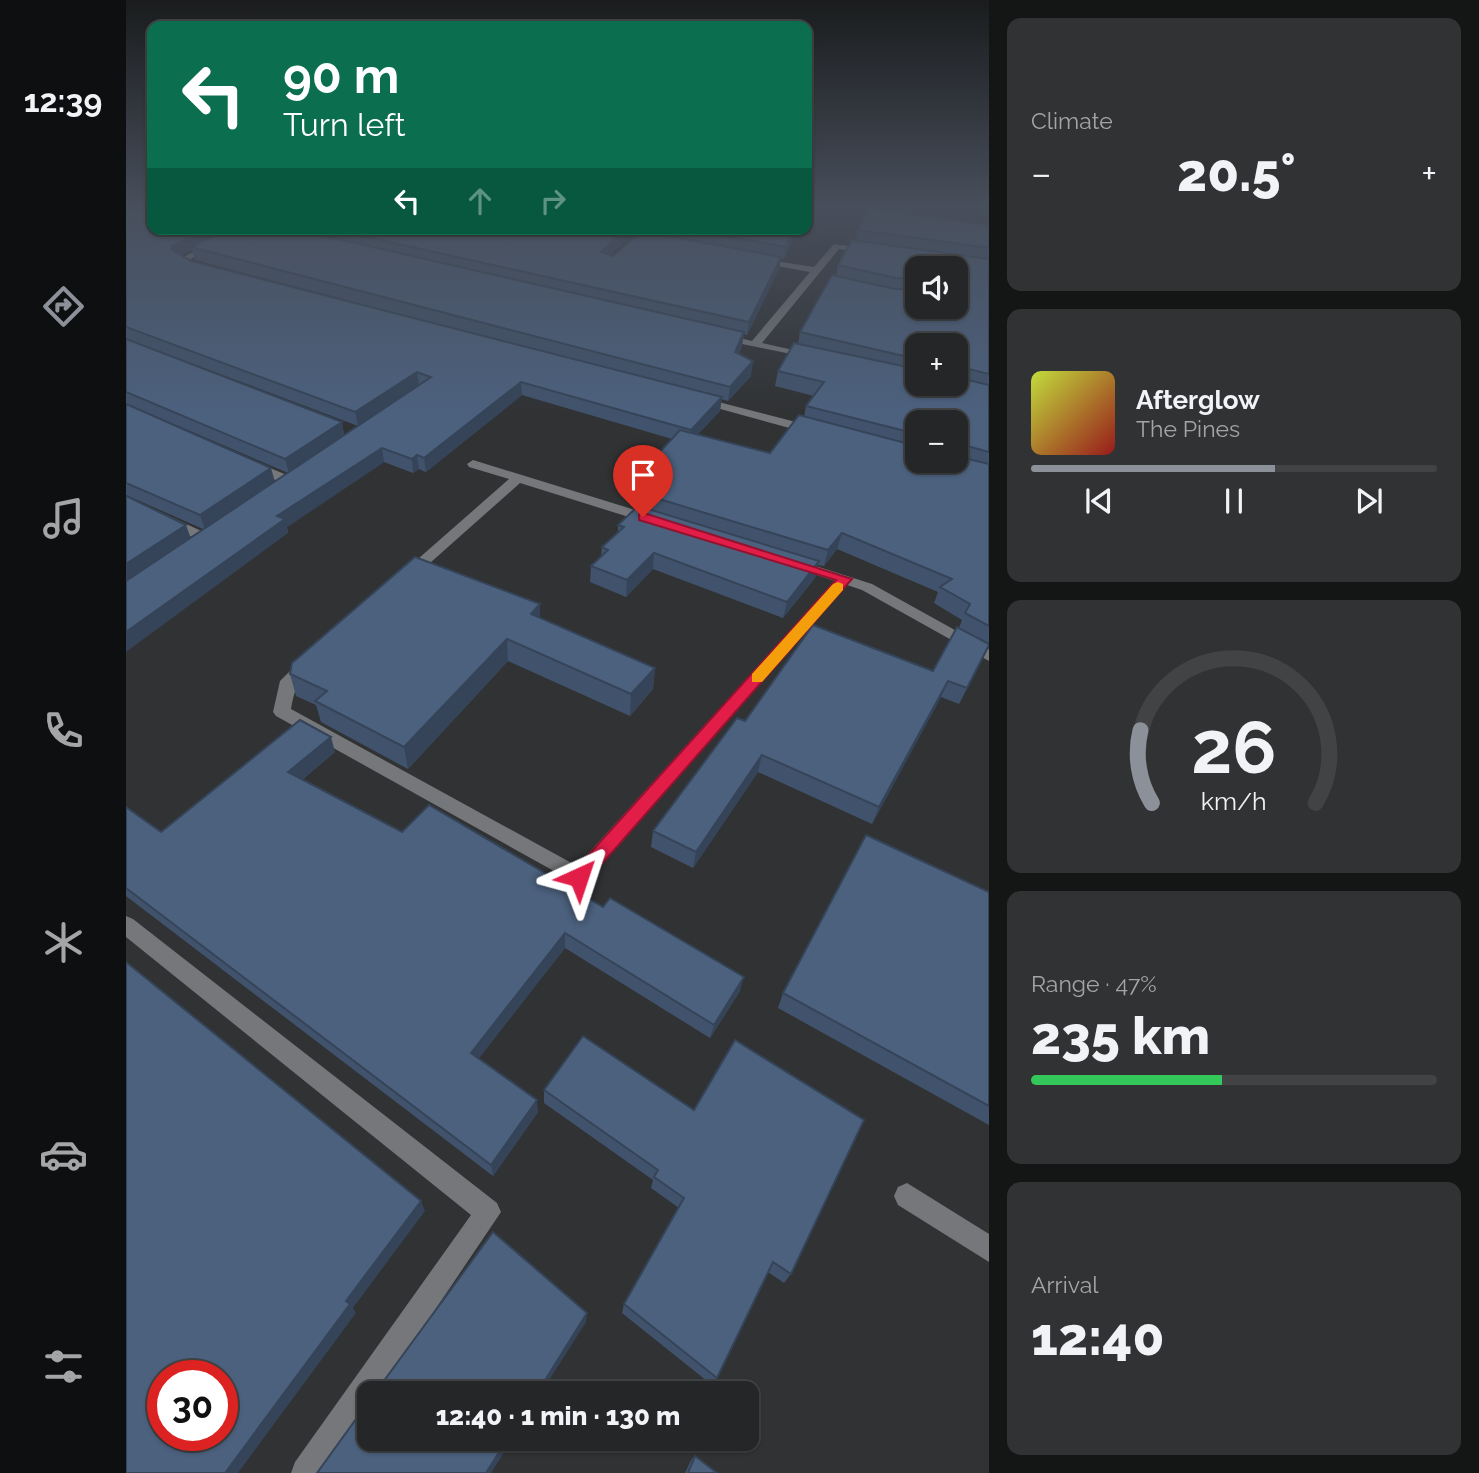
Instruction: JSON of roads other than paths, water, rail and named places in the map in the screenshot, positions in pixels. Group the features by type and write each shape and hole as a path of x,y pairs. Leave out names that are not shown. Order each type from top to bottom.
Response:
{"street":[{"path":"754,345 809,278"},
{"path":"714,335 822,359"},
{"path":"691,398 824,433"},
{"path":"239,459 289,481"},
{"path":"473,464 661,523"},
{"path":"392,589 517,479"},
{"path":"126,500 205,538"},
{"path":"779,559 867,587 989,656"},
{"path":"320,653 288,681 282,712 579,877 845,579"},
{"path":"126,925 488,1212 306,1473"},
{"path":"907,1196 989,1250"}]}
